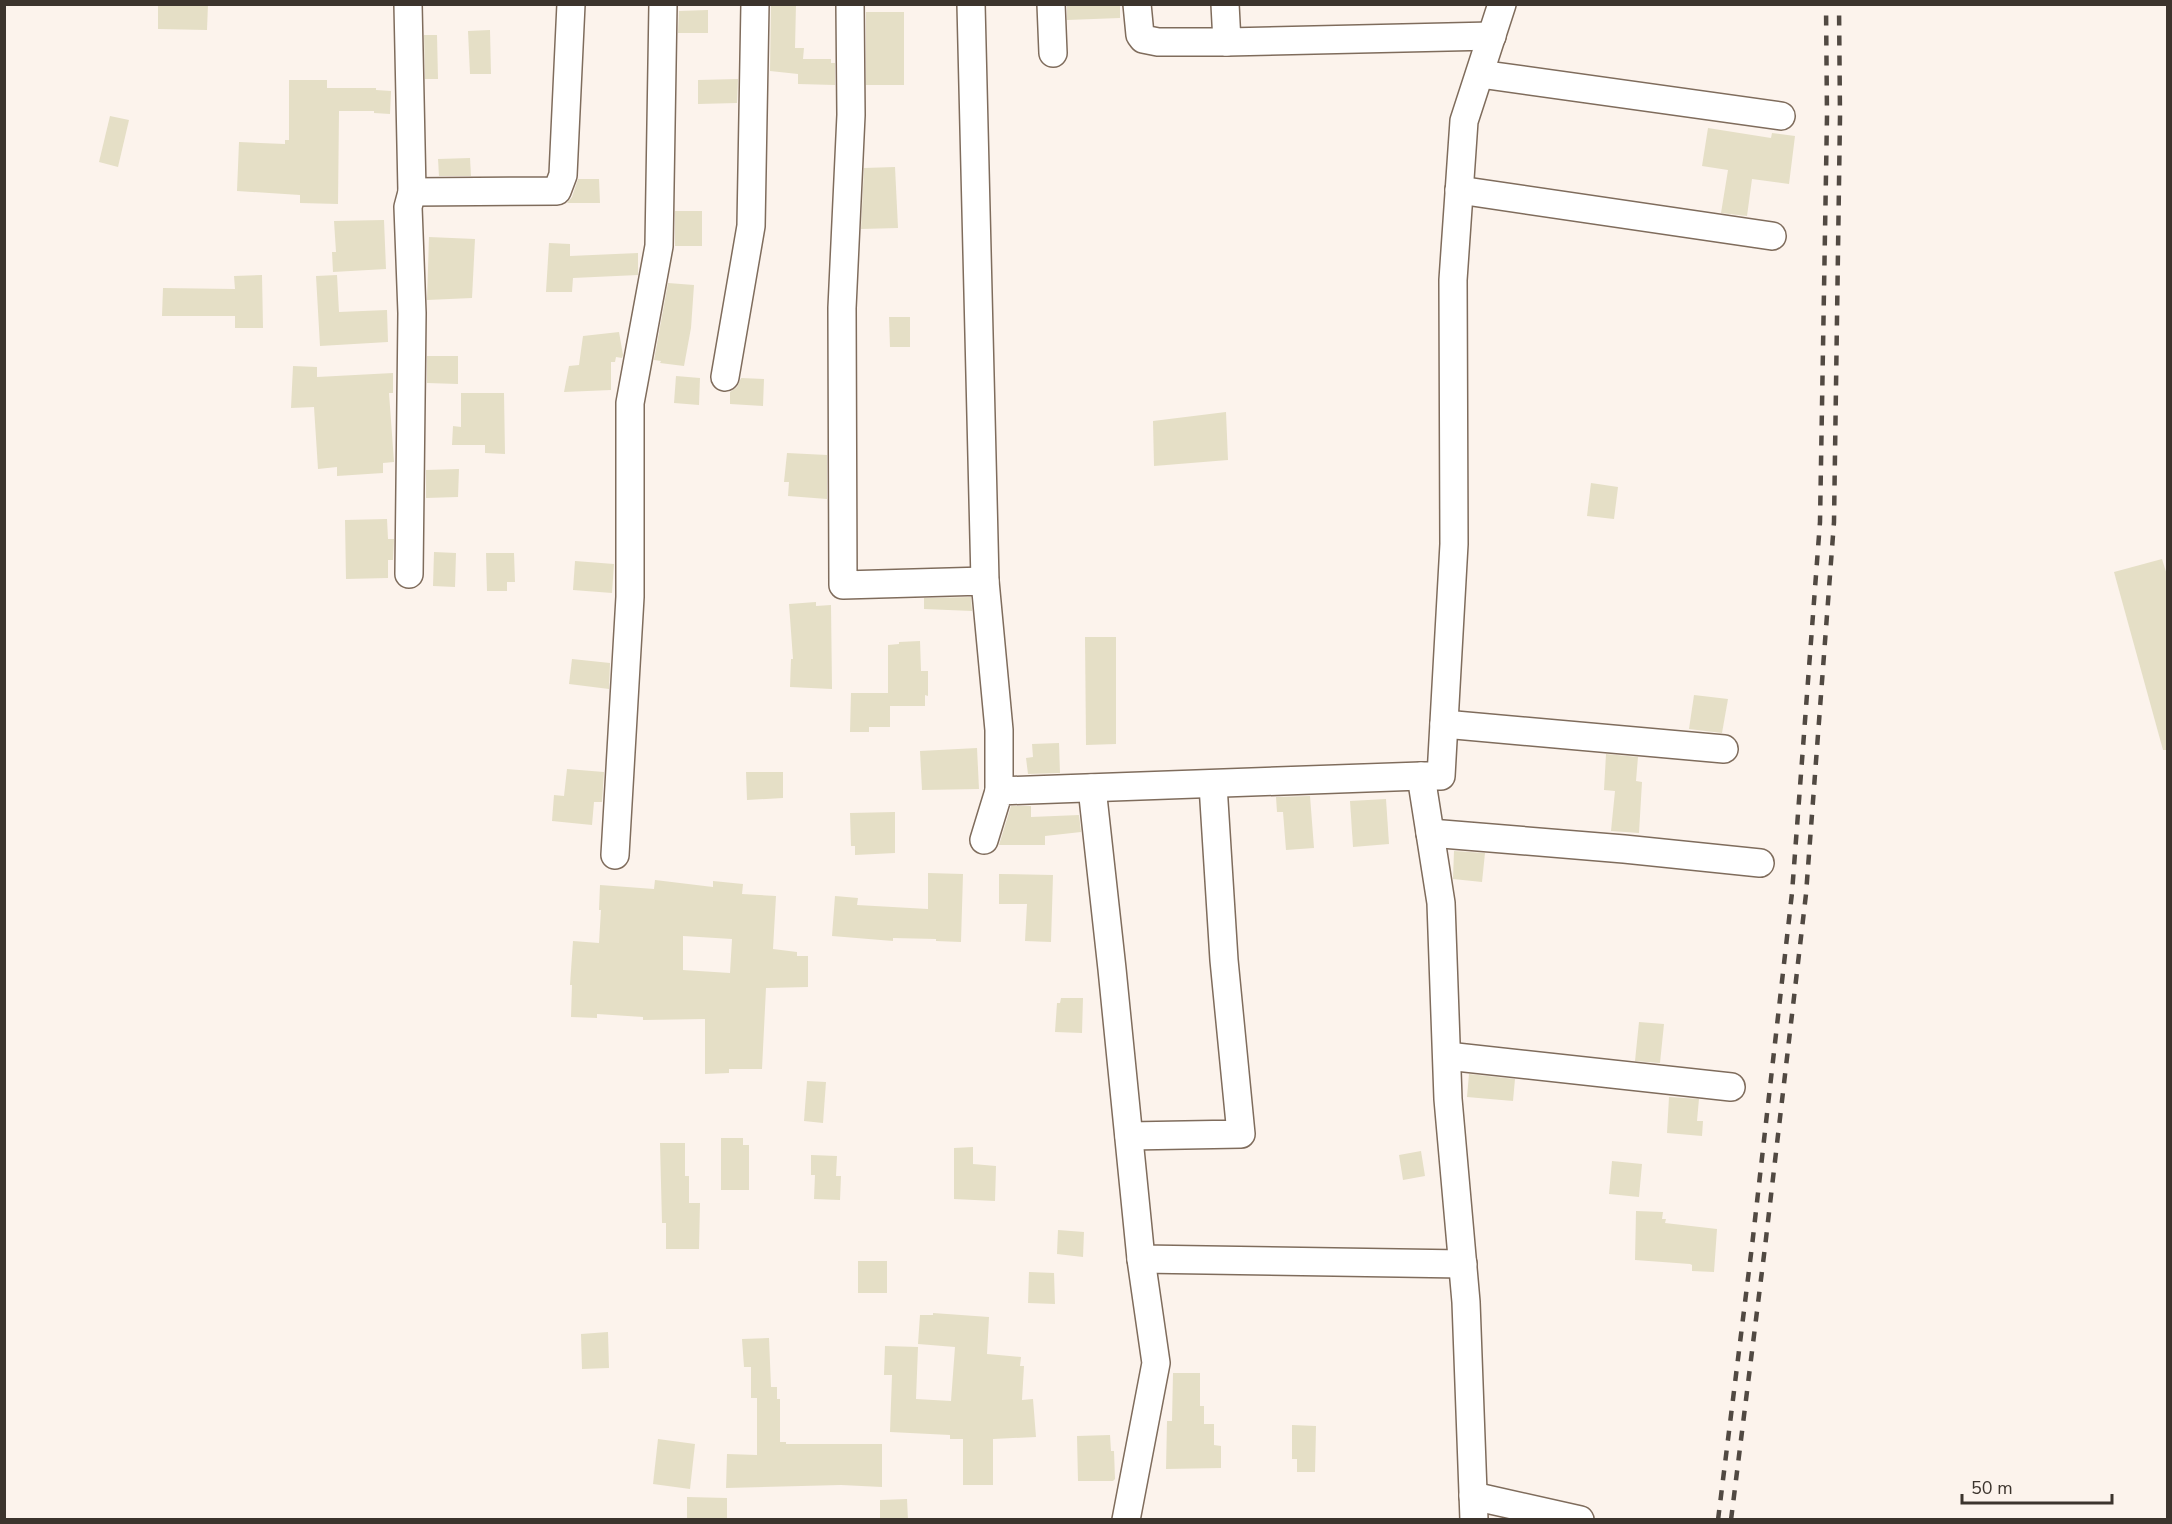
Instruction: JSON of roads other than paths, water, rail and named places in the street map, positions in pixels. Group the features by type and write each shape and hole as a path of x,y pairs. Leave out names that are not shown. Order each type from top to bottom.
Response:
{"street":[{"path":"408,4 412,192 408,207 412,312 409,574"},
{"path":"412,192 557,191 563,175 571,4"},
{"path":"615,855 630,597 630,403 659,246 663,4"},
{"path":"725,377 751,226 755,4"},
{"path":"850,4 851,115 842,308 843,585 985,581"},
{"path":"971,4 985,581 999,730 999,791 984,840"},
{"path":"1051,4 1053,53"},
{"path":"1137,4 1140,35 1143,39 1158,42 1492,36"},
{"path":"1225,4 1227,42"},
{"path":"999,791 1441,776 1454,544 1453,280 1464,121 1502,4"},
{"path":"1480,74 1781,116"},
{"path":"1460,190 1772,236"},
{"path":"1444,724 1724,749"},
{"path":"1421,776 1441,903 1448,1099 1466,1302 1474,1508 1580,1520"},
{"path":"1129,1136 1241,1134 1224,960 1213,784"},
{"path":"1092,788 1141,1259 1156,1363 1126,1520"},
{"path":"1430,833 1760,863"},
{"path":"1447,1056 1731,1087"},
{"path":"1141,1259 1463,1263"}],"railway":[{"path":"1718,1520 1792,893 1820,522 1827,116 1826,4"},
{"path":"1731,1520 1806,894 1834,522 1840,116 1839,4"}]}
